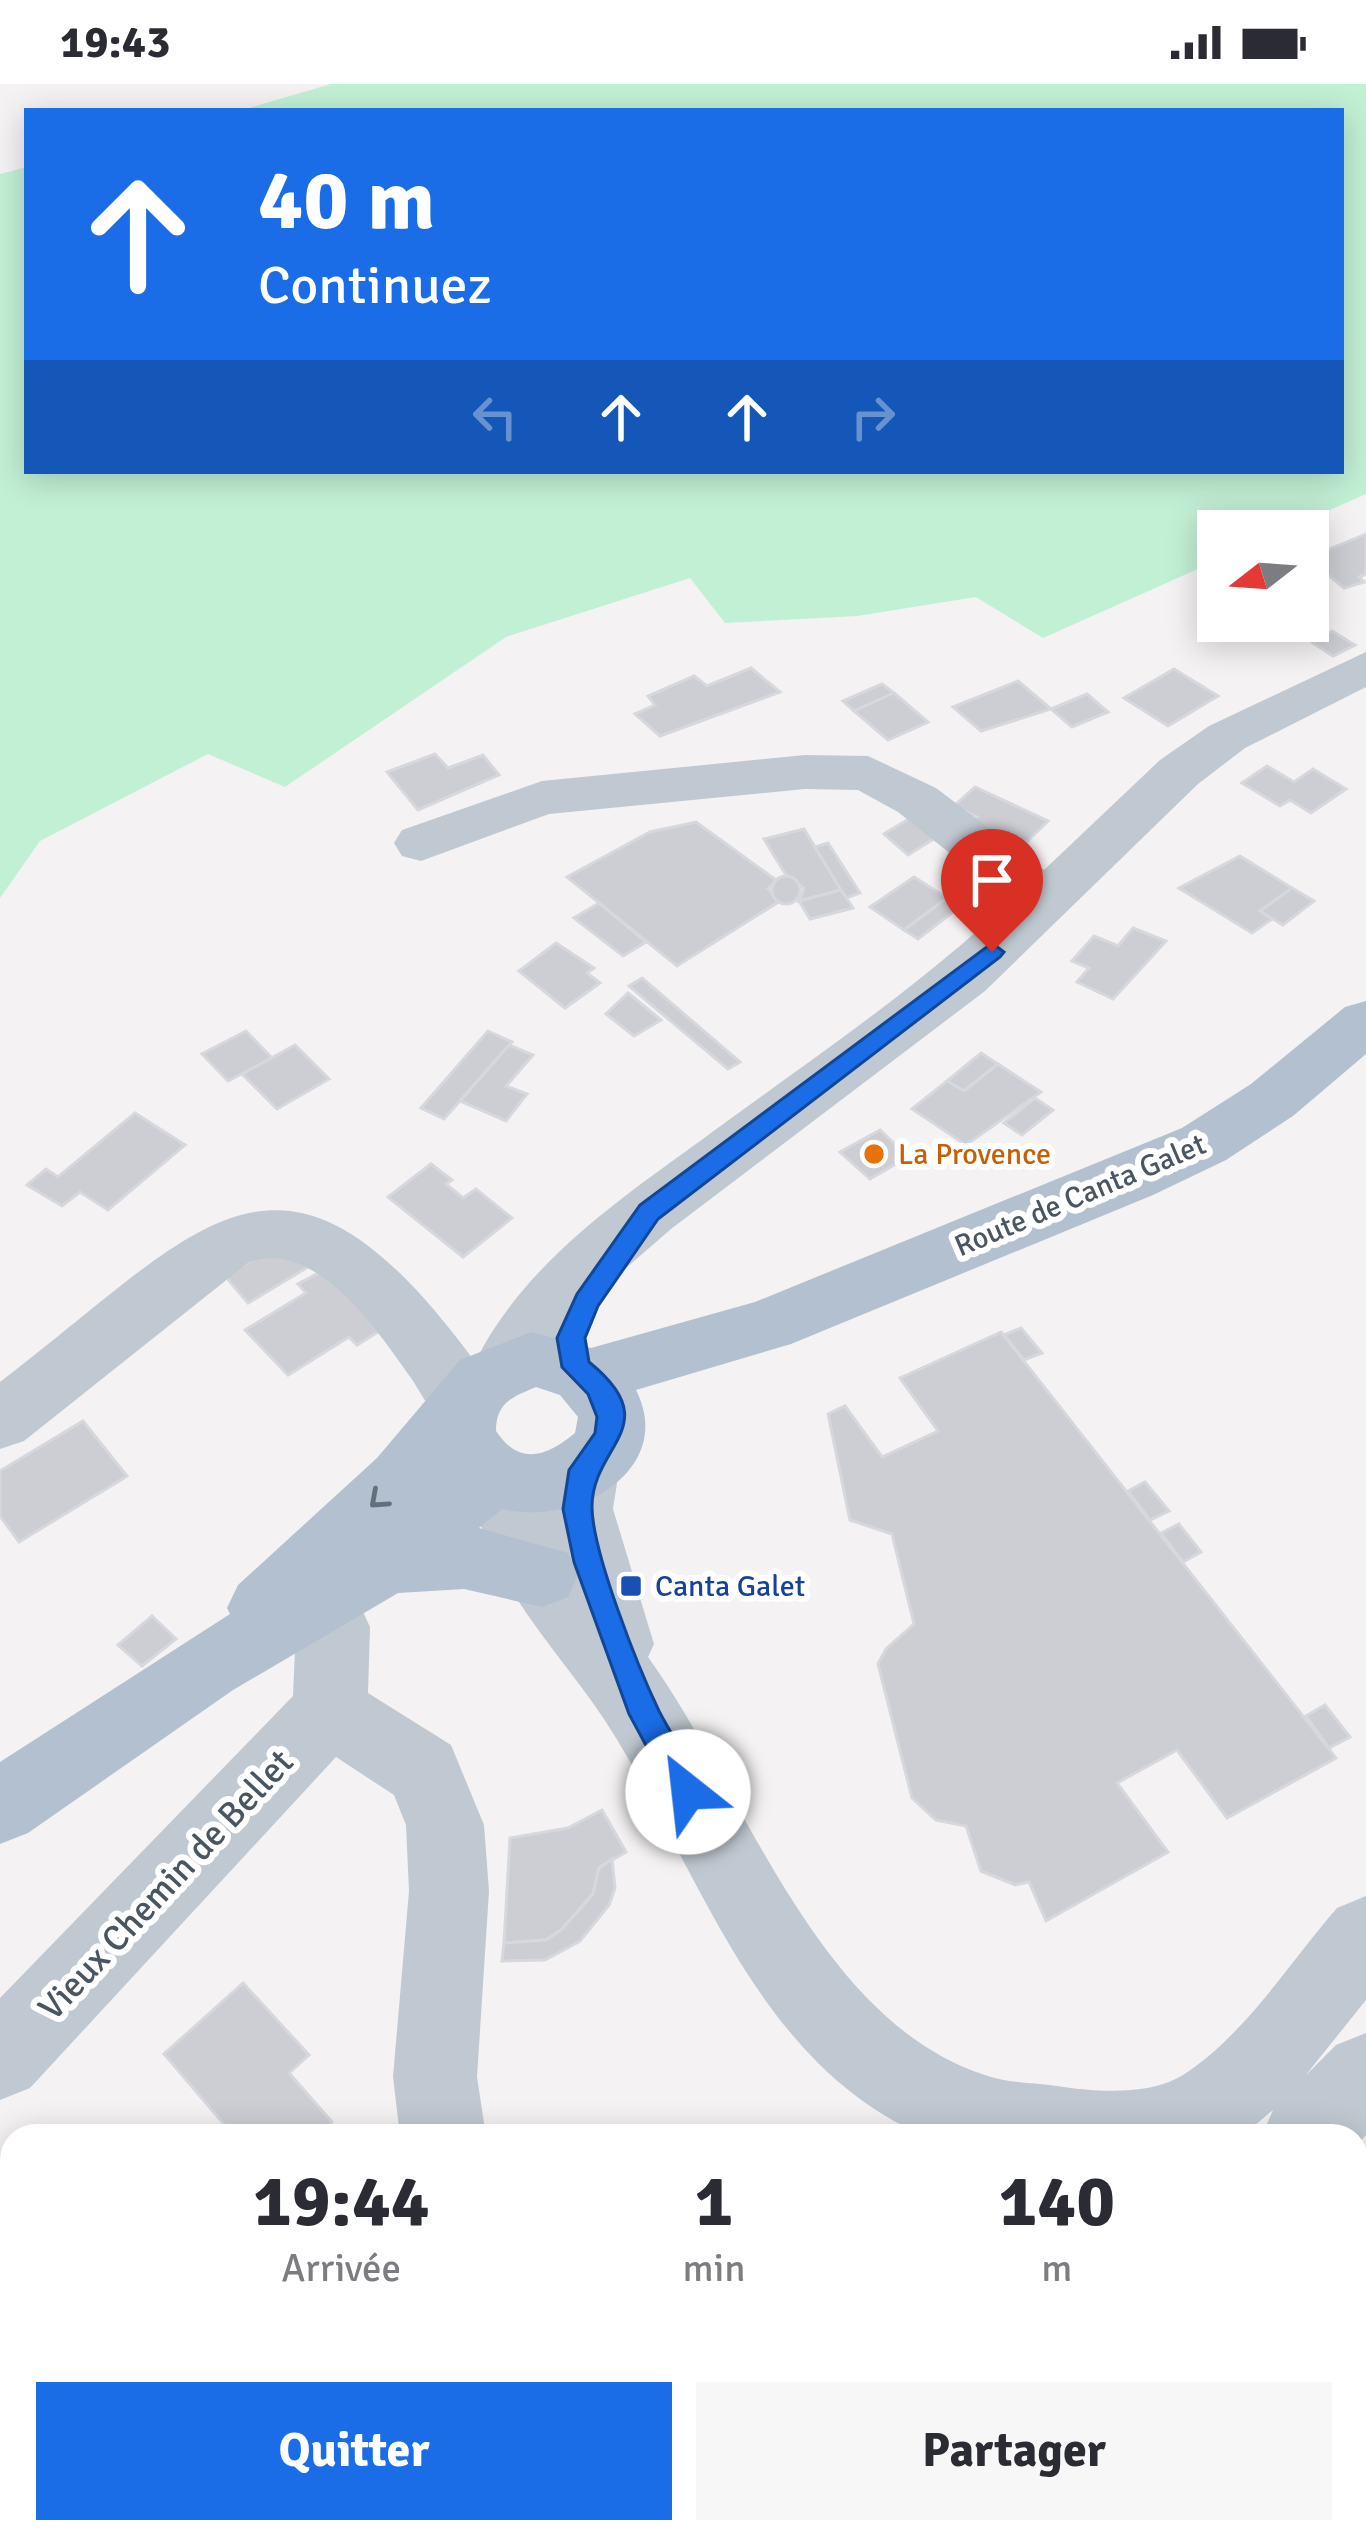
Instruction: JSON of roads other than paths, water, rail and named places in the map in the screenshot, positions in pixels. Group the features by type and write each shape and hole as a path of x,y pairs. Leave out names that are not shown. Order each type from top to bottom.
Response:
{"main road":[{"name":"Route de Canta Galet","path":"589,1413 641,1407 768,1325 1204,1144 1272,1100 1366,1022"},
{"path":"385,1564 483,1427 544,1359 589,1413 542,1486 483,1427"},
{"path":"207,1666 306,1564 402,1479 483,1427"},
{"path":"0,1808 207,1666 385,1564 450,1553 487,1557 542,1575"}],"street":[{"path":"483,1427 557,1290 649,1212 965,977 1179,772 1227,736 1366,668"},
{"path":"421,843 542,798 805,772 868,773 916,800 1046,900"},
{"path":"645,1714 589,1562 578,1509 589,1413 571,1338 586,1302 649,1212"},
{"path":"0,1421 226,1244 272,1231 304,1236 332,1250 415,1329 483,1427 542,1575 645,1714 787,1968 833,2026 899,2082 956,2108 1019,2124"},
{"path":"322,1602 333,1627 330,1710 440,1764 449,1891 436,2015 435,2078 441,2124"},
{"name":"Vieux Chemin de Bellet","path":"0,2058 330,1710"},
{"path":"1169,2124 1227,2096 1366,1936"},
{"path":"1317,2124 1366,2075"}],"place":[{"name":"La Provence","path":"874,1154"},
{"name":"Canta Galet","path":"631,1586"}]}
